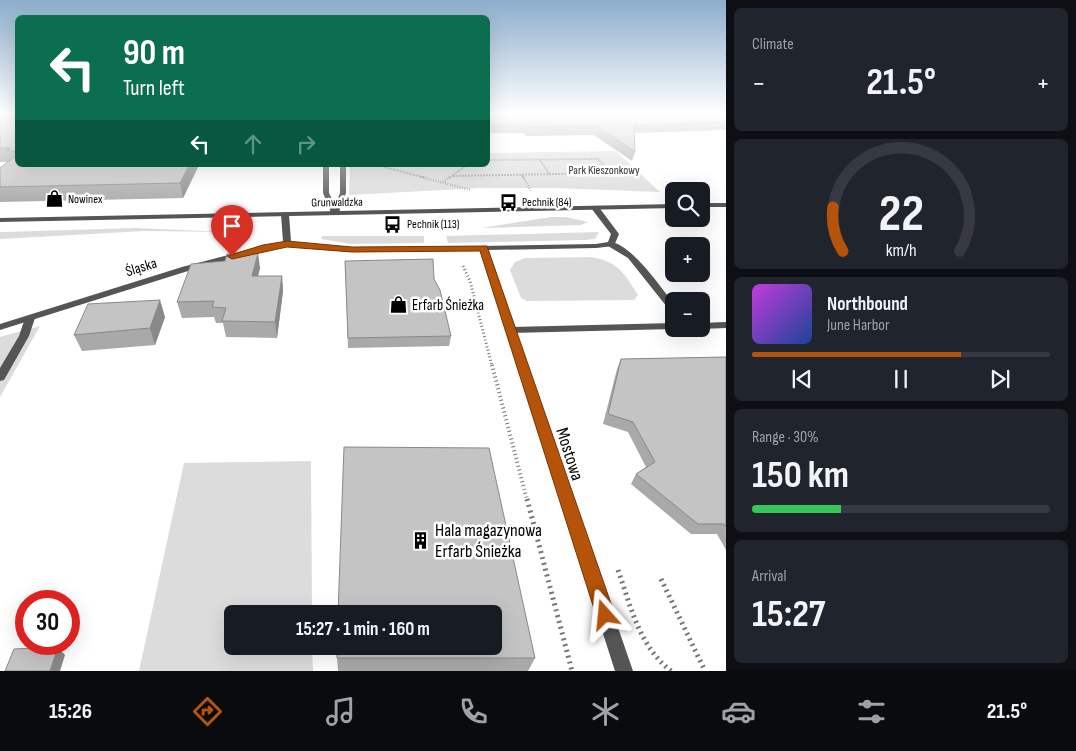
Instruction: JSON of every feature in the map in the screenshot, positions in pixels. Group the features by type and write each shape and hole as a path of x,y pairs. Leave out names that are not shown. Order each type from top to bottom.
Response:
{"street":[{"path":"326,167 326,194 335,213"},
{"path":"335,213 343,193 342,167"},
{"path":"710,205 726,205"},
{"name":"Grunwaldzka","path":"0,220 665,206"},
{"path":"595,208 614,234 611,244 631,256 665,299"},
{"path":"285,214 287,244"},
{"name":"Śląska","path":"0,327 263,248 287,244 352,250 611,244"},
{"name":"Mostowa","path":"483,248 624,671"},
{"path":"0,377 24,336 30,318"},
{"path":"710,326 726,325"},
{"path":"511,330 665,326"}],"path":[{"path":"453,176 611,173 598,158 490,160"},
{"path":"540,159 550,175"},
{"path":"384,167 471,190"},
{"path":"443,183 464,167"},
{"path":"522,175 536,197"},
{"path":"461,264 470,281 572,671"},
{"path":"614,560 652,654 671,671"},
{"path":"662,580 705,671"}],"green space":[{"name":"Park Kieszonkowy","path":"616,151 660,192 555,188 480,188 349,195 350,167 490,167 490,153"},
{"path":"551,217 566,217 588,222 581,225 481,228"},
{"path":"135,228 231,232 144,231 0,239 0,232"},
{"path":"599,232 595,239 584,240 448,243 446,236"},
{"path":"322,236 424,236 424,243 351,244 321,239"},
{"path":"590,257 600,259 619,269 629,280 638,295 634,300 527,301 521,298 510,270 515,262 525,258"},
{"path":"40,326 0,397 0,337"},
{"path":"311,461 312,605 224,605 224,655 312,655 313,671 139,671 184,463"}],"building":[{"path":"0,144 15,144 15,151 6,151 11,148 0,148"},
{"path":"624,144 635,144 635,152"},
{"path":"15,156 15,167 188,167 180,183 0,187 0,168"},
{"path":"258,253 252,276 282,276 275,322 222,321 226,308 212,307 214,301 177,302 191,264 225,261 227,254"},
{"path":"433,259 434,279 440,290 451,336 348,338 345,261"},
{"path":"160,300 150,328 74,335 88,304"},
{"path":"726,357 726,527 724,524 698,524 636,474 655,462 633,422 608,414 621,359"},
{"name":"Hala magazynowa Erfarb Śnieżka","path":"344,447 489,448 535,658 337,658 337,655 502,655 502,605 338,605"},
{"path":"14,649 15,655 55,655 50,671 5,671"}],"place":[{"name":"Nowinex","path":"54,199"},
{"name":"Pechnik (84)","path":"508,202"},
{"name":"Pechnik (113)","path":"393,224"},
{"name":"Erfarb Śnieżka","path":"398,305"},
{"name":"Hala magazynowa Erfarb Śnieżka","path":"421,540"}],"route":[{"path":"232,256 287,244 326,246 352,250 483,248 605,615"}]}
